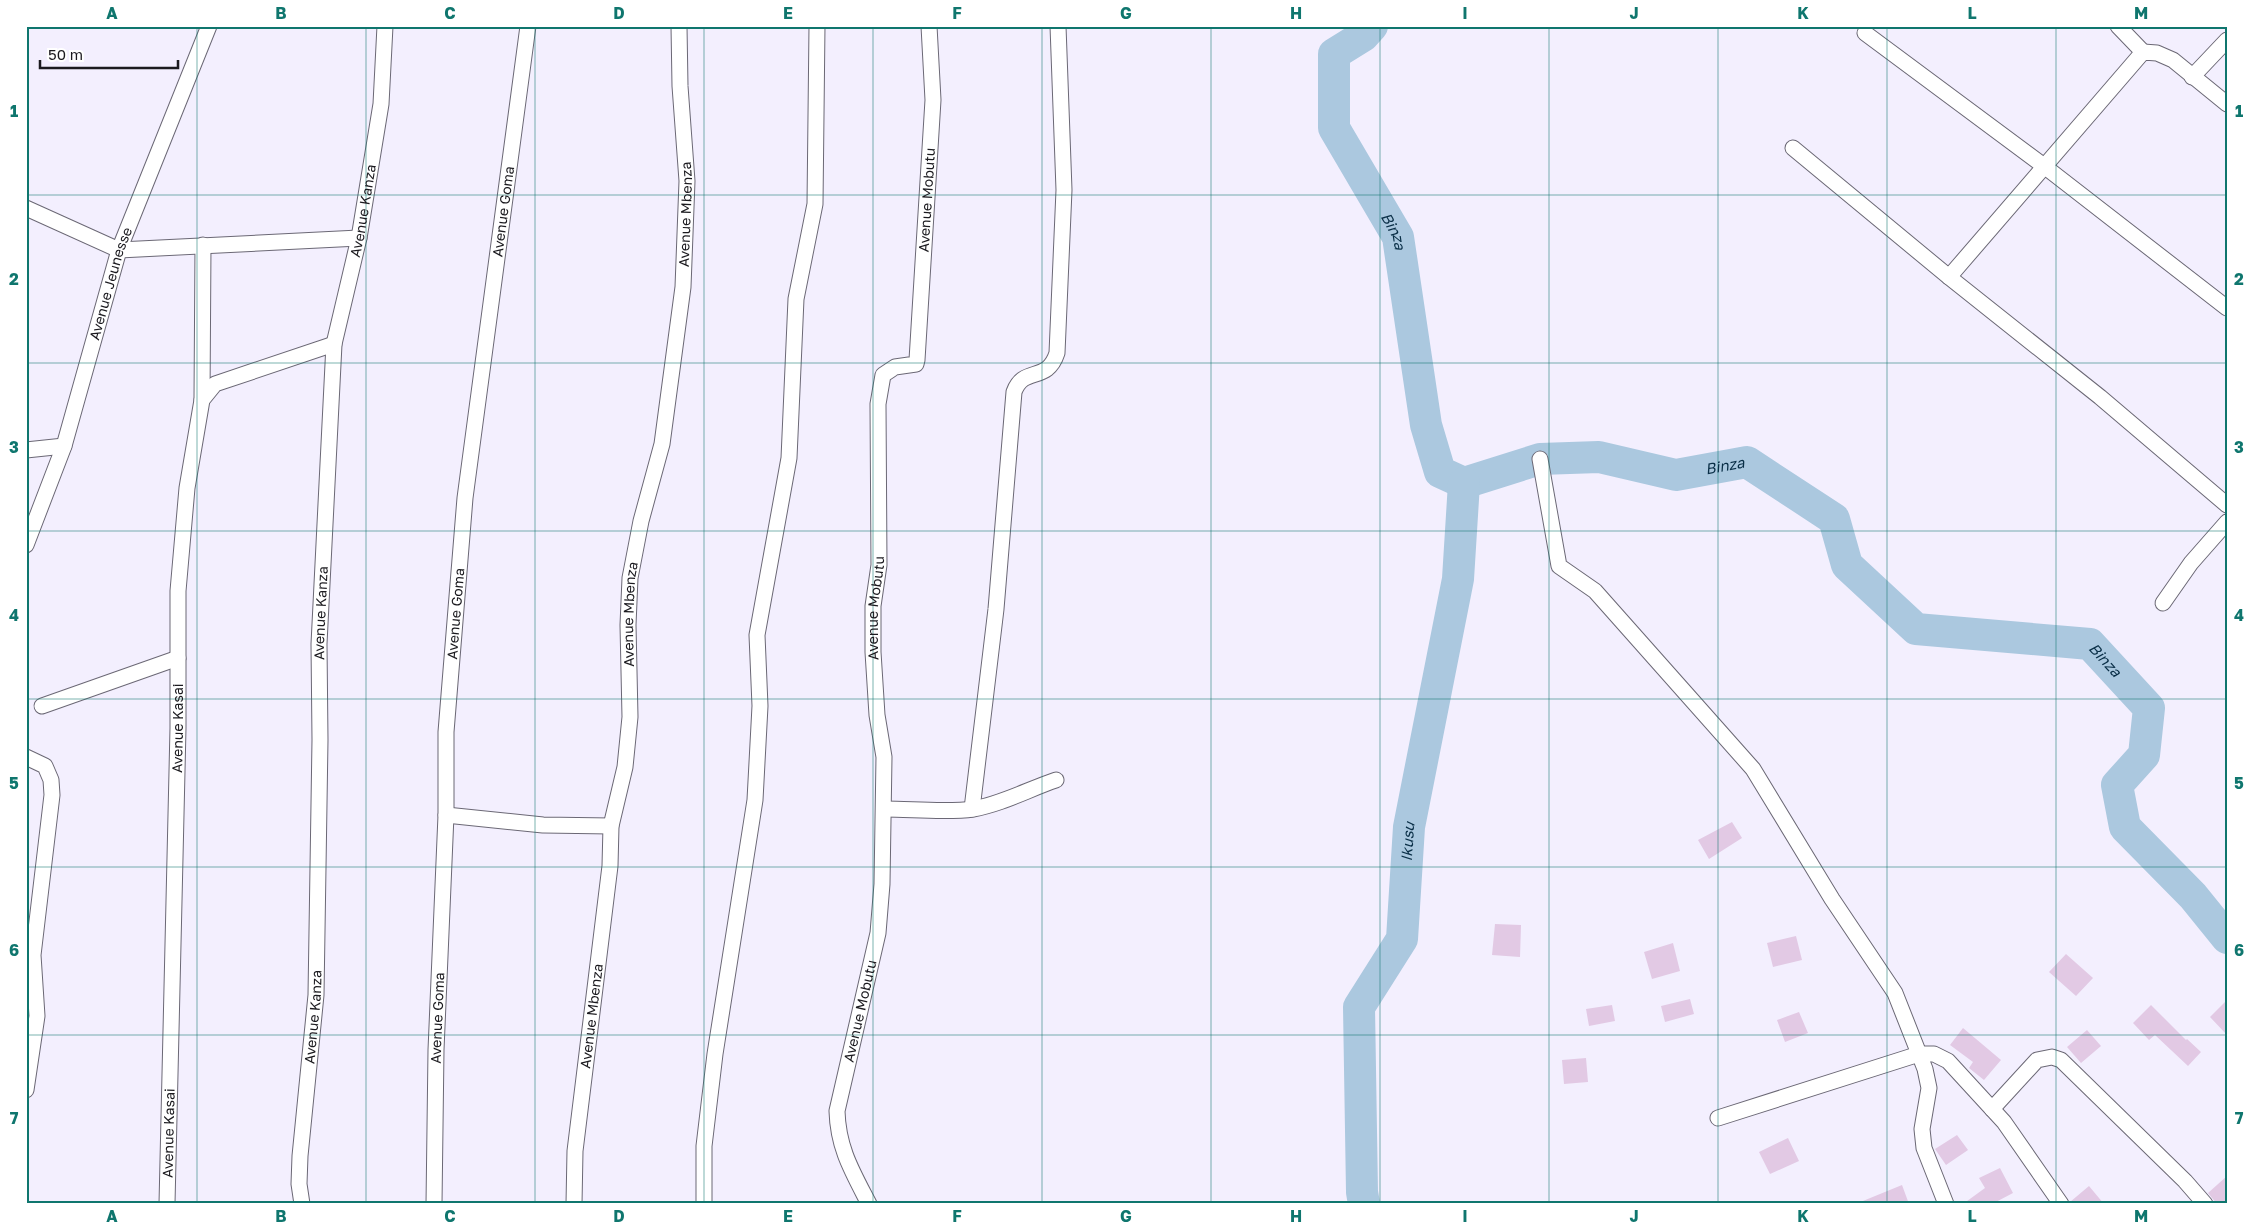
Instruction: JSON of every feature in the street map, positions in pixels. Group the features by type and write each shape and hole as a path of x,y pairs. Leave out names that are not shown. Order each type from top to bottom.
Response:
{"street":[{"name":"Avenue Jeunesse","path":"26,545 64,446 119,250 209,26"},
{"name":"Avenue Kanza","path":"302,1204 300,1156 316,995 320,740 319,644 334,344 359,238 381,104 385,26"},
{"name":"Avenue Goma","path":"434,1204 436,1050 446,815 446,732 465,498 528,26"},
{"name":"Avenue Mbenza","path":"574,1204 575,1151 610,866 611,826 624,767 630,717 628,625 630,578 642,521 662,444 683,287 687,181 680,86 679,26"},
{"path":"704,1204 704,1146 715,1054 755,800 760,706 757,635 789,458 796,299 814,204 817,26"},
{"name":"Avenue Mobutu","path":"869,1204 846,1159 837,1129 836,1110 878,933 885,809 884,757 877,715 873,652 873,606 879,566 878,404 884,375 894,367 916,364 918,360 933,100 929,26"},
{"path":"972,809 996,609 1014,392 1017,383 1025,378 1046,371 1053,364 1057,353 1064,190 1058,26"},
{"path":"2118,26 2143,52 2166,56 2227,104"},
{"path":"1865,33 2044,166 2227,308"},
{"path":"2192,77 2227,40"},
{"path":"1949,277 2143,52"},
{"path":"1793,148 1949,277 2100,397 2227,505"},
{"path":"26,208 119,250 359,238"},
{"name":"Avenue Kasai","path":"167,1204 178,591 186,488 202,400 204,245"},
{"path":"202,400 215,384 334,344"},
{"path":"26,450 64,446"},
{"path":"1540,459 1559,566 1595,591 1753,769 1832,899 1895,993 1919,1054 1929,1088 1922,1129 1924,1148 1946,1204"},
{"path":"2163,603 2191,564 2227,522"},
{"path":"42,706 178,658"},
{"path":"26,757 45,766 51,780 52,795 33,955 37,1016 26,1090"},
{"path":"885,809 972,809 997,803 1032,787 1056,780"},
{"path":"446,815 543,825 611,826"},
{"path":"1718,1118 1919,1054 1934,1054 1948,1062 2004,1122 2060,1204"},
{"path":"1992,1108 2037,1060 2052,1057 2061,1060 2205,1204"}],"building":[{"path":"1732,822 1742,838 1709,859 1698,840"},
{"path":"1495,924 1521,925 1520,957 1492,955"},
{"path":"1796,936 1802,960 1773,967 1767,943"},
{"path":"1673,943 1680,971 1652,979 1644,952"},
{"path":"2066,954 2093,978 2076,996 2049,972"},
{"path":"1690,999 1694,1014 1665,1022 1661,1006"},
{"path":"2227,1000 2227,1035 2210,1017"},
{"path":"1612,1005 1615,1021 1589,1026 1586,1009"},
{"path":"2151,1005 2186,1040 2201,1052 2188,1066 2155,1035 2149,1040 2133,1023"},
{"path":"1799,1012 1808,1033 1785,1042 1777,1020"},
{"path":"1963,1028 2001,1060 1984,1080 1969,1068 1973,1062 1950,1045"},
{"path":"2087,1030 2101,1046 2081,1063 2067,1047"},
{"path":"1586,1058 1588,1082 1564,1084 1562,1060"},
{"path":"1957,1135 1968,1150 1946,1165 1935,1149"},
{"path":"1788,1138 1799,1161 1770,1174 1759,1152"},
{"path":"2000,1168 2013,1193 1992,1204 1963,1204 1985,1188 1979,1178"},
{"path":"2227,1176 2227,1204 2217,1204 2208,1193"},
{"path":"1902,1185 1909,1204 1858,1204 1858,1203"},
{"path":"2089,1186 2104,1204 2070,1204 2070,1202"}],"waterway":[{"name":"Binza","path":"1372,26 1363,36 1334,54 1334,128 1398,237 1426,425 1440,472 1464,483 1540,459 1599,457 1676,475 1747,462 1834,519 1847,565 1916,629 2090,644 2149,708 2144,755 2117,785 2125,827 2193,896 2227,938"},
{"name":"Ikusu","path":"1364,1204 1362,1192 1359,1007 1402,939 1409,827 1458,579 1464,483"}]}
